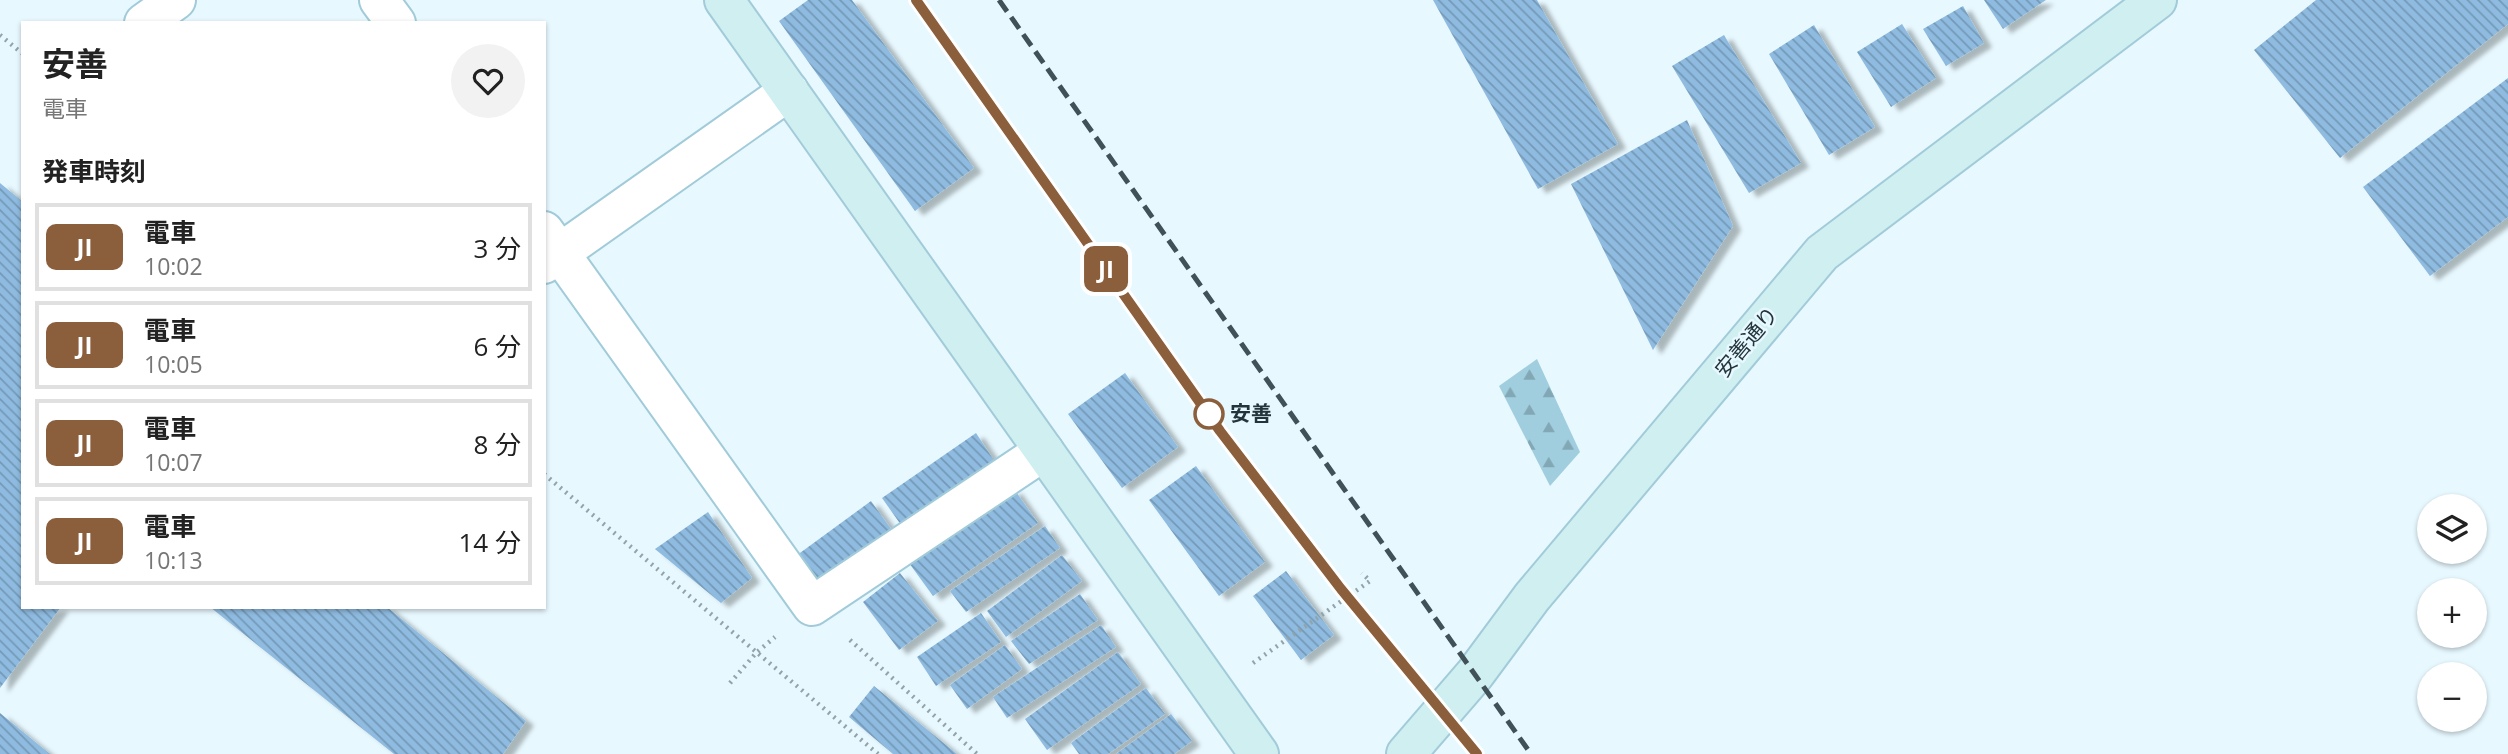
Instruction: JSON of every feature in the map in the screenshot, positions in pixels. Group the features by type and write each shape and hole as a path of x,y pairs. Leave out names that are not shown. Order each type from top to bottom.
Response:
{"street":[{"path":"147,21 176,0"},
{"path":"379,0 395,21"},
{"path":"724,0 1259,754"},
{"name":"安善通り","path":"1406,754 1475,674 1532,597 1822,253 2157,0"},
{"path":"789,91 549,249 812,606 1044,451"}],"path":[{"path":"0,36 21,52"},
{"path":"546,476 878,754"},
{"path":"1242,670 1370,581 1362,573"},
{"path":"812,606 977,754"},
{"path":"730,683 757,652"}],"green space":[{"path":"1537,359 1580,452 1550,486 1499,386"}],"building":[{"path":"808,0 852,0 974,168 915,211 779,21"},
{"path":"1433,0 1537,0 1618,144 1538,189"},
{"path":"1984,0 2046,0 2003,29"},
{"path":"2316,0 2508,0 2508,24 2340,158 2254,50"},
{"path":"1963,6 1984,43 1946,66 1923,29"},
{"path":"1902,24 1936,78 1891,107 1857,52"},
{"path":"1814,25 1875,127 1829,155 1769,54"},
{"path":"1724,35 1801,163 1749,193 1672,66"},
{"path":"2508,78 2508,217 2430,276 2363,187"},
{"path":"1687,120 1733,226 1653,350 1571,184"},
{"path":"0,183 21,200 21,609 59,609 0,688"},
{"path":"1125,373 1178,447 1122,488 1068,414"},
{"path":"976,433 999,468 906,532 882,498"},
{"path":"1196,466 1265,562 1219,596 1149,500"},
{"path":"1014,489 1038,523 933,596 909,563"},
{"path":"871,501 894,533 812,592 789,561"},
{"path":"708,512 752,578 721,603 655,549"},
{"path":"1045,526 1060,548 966,612 950,591"},
{"path":"1062,555 1082,581 1006,637 987,611"},
{"path":"1286,571 1334,635 1301,660 1253,596"},
{"path":"900,573 938,621 899,650 863,602"},
{"path":"1080,594 1098,620 1029,664 1011,641"},
{"path":"213,609 389,609 526,721 503,754 394,754"},
{"path":"981,613 1001,642 936,686 917,657"},
{"path":"1101,625 1116,647 1007,718 993,697"},
{"path":"1005,645 1022,669 967,709 950,685"},
{"path":"1118,652 1141,684 1047,750 1025,719"},
{"path":"874,686 957,754 893,754 849,717"},
{"path":"1146,688 1165,714 1108,754 1079,754 1071,743"},
{"path":"0,713 50,754 0,754"},
{"path":"1171,714 1192,741 1174,754 1116,754"}],"railway":[{"path":"916,0 1220,431 1341,589 1477,754"},
{"path":"999,0 1531,754"}],"train":[{"name":"JI","path":"916,0 1220,431 1341,589 1477,754"}],"place":[{"name":"安善","path":"1209,414"}]}
